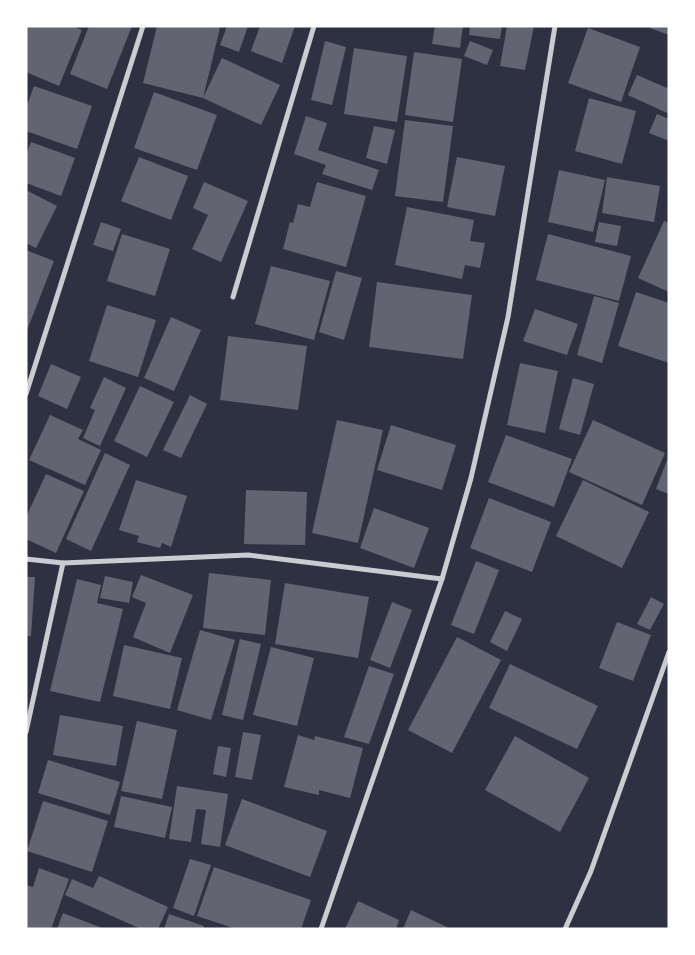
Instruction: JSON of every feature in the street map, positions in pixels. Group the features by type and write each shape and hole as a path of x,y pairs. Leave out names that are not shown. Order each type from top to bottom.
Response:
{"street":[{"path":"26,394 143,26"},
{"path":"234,297 314,26"},
{"path":"321,929 442,579 471,478 508,317 555,26"},
{"path":"26,559 63,563 248,555 442,579"},
{"path":"26,732 63,563"},
{"path":"565,929 591,871 669,652"}],"building":[{"path":"26,26 72,26 82,30 59,86 26,72"},
{"path":"89,26 132,26 107,89 70,74"},
{"path":"157,26 214,26 220,28 203,98 143,83"},
{"path":"227,26 248,26 239,52 220,45"},
{"path":"260,26 295,26 282,63 251,51"},
{"path":"435,26 463,26 460,48 432,44"},
{"path":"470,26 502,26 500,39 469,35"},
{"path":"507,26 534,26 525,70 500,66"},
{"path":"651,26 669,26 669,35 650,28"},
{"path":"588,28 640,47 621,102 568,83"},
{"path":"325,41 346,47 332,105 311,100"},
{"path":"470,41 493,50 487,65 464,56"},
{"path":"354,48 407,56 397,122 344,114"},
{"path":"414,52 462,59 453,122 405,115"},
{"path":"222,58 280,85 261,125 203,98"},
{"path":"637,75 667,88 669,85 669,114 628,95"},
{"path":"34,86 92,106 77,149 26,131 26,108"},
{"path":"154,92 217,115 197,170 134,148"},
{"path":"589,98 636,111 622,164 575,151"},
{"path":"657,114 669,119 669,141 649,133"},
{"path":"306,116 327,123 318,150 379,170 372,190 322,174 326,165 294,154"},
{"path":"405,120 453,126 443,202 395,196"},
{"path":"374,126 395,130 387,164 366,158"},
{"path":"31,142 75,158 61,196 26,183 26,155"},
{"path":"139,157 188,176 171,220 121,201"},
{"path":"457,157 505,166 495,216 447,207"},
{"path":"559,170 605,180 593,232 548,222"},
{"path":"607,177 660,186 654,222 602,213"},
{"path":"204,182 248,201 221,262 192,249 208,215 193,208"},
{"path":"317,182 366,196 346,267 283,249 290,222 293,223 298,204 310,207"},
{"path":"26,190 57,206 36,248 26,243"},
{"path":"407,207 474,220 470,241 485,243 480,268 465,265 462,279 395,265"},
{"path":"664,221 669,223 669,292 638,278"},
{"path":"101,222 121,229 113,251 93,245"},
{"path":"599,222 621,226 617,246 595,242"},
{"path":"122,234 170,249 155,296 107,281"},
{"path":"548,234 631,256 619,301 536,280"},
{"path":"26,250 54,261 26,333"},
{"path":"271,266 330,281 314,340 255,324"},
{"path":"336,271 362,278 344,340 319,332"},
{"path":"377,282 472,295 463,359 369,347"},
{"path":"636,292 669,303 669,363 618,346"},
{"path":"594,296 619,303 602,363 577,355"},
{"path":"107,305 156,320 138,377 89,361"},
{"path":"535,309 578,324 567,355 523,341"},
{"path":"171,317 201,330 174,391 144,378"},
{"path":"228,336 307,346 298,410 220,400"},
{"path":"520,363 558,371 545,433 507,425"},
{"path":"51,364 81,377 67,409 38,396"},
{"path":"104,377 126,388 100,446 83,438 95,410 90,408"},
{"path":"573,378 594,384 580,435 559,429"},
{"path":"140,386 174,402 147,457 114,441"},
{"path":"190,395 207,404 181,458 163,450"},
{"path":"50,415 83,430 78,439 101,450 85,485 29,460"},
{"path":"337,420 383,430 358,543 312,533"},
{"path":"593,420 665,453 642,505 569,472"},
{"path":"391,425 456,445 442,490 377,470"},
{"path":"506,435 572,459 554,507 488,482"},
{"path":"105,453 130,465 91,551 66,539"},
{"path":"669,455 669,494 656,489"},
{"path":"46,474 84,491 56,553 26,539 26,517"},
{"path":"136,480 187,496 171,547 162,543 160,548 137,542 139,536 119,530"},
{"path":"583,480 649,512 622,568 556,536"},
{"path":"246,490 307,492 305,545 244,544"},
{"path":"489,498 551,522 532,572 470,548"},
{"path":"374,508 429,528 414,568 360,548"},
{"path":"476,561 499,570 474,634 451,625"},
{"path":"209,573 271,580 265,635 203,628"},
{"path":"141,575 193,595 170,653 133,637 146,603 132,597"},
{"path":"105,576 133,582 129,603 100,598"},
{"path":"26,577 35,577 31,636 26,636"},
{"path":"77,579 101,585 97,603 123,609 100,702 50,691"},
{"path":"285,583 369,597 358,658 275,644"},
{"path":"651,597 664,604 650,630 637,624"},
{"path":"392,602 412,610 390,668 370,660"},
{"path":"505,611 522,619 507,651 490,642"},
{"path":"617,622 651,635 633,681 599,668"},
{"path":"200,630 235,640 211,720 177,710"},
{"path":"457,637 501,660 452,753 408,730"},
{"path":"240,639 261,644 243,720 222,715"},
{"path":"124,645 182,658 170,709 113,696"},
{"path":"271,647 314,658 297,726 253,715"},
{"path":"510,664 598,706 577,749 489,708"},
{"path":"369,666 394,674 369,744 344,737"},
{"path":"60,715 123,726 116,766 53,755"},
{"path":"137,721 177,730 162,799 121,791"},
{"path":"243,732 261,735 252,780 235,777"},
{"path":"298,735 314,740 315,736 363,748 350,798 319,790 319,795 284,787"},
{"path":"515,736 589,778 560,832 485,790"},
{"path":"218,746 231,748 226,777 213,774"},
{"path":"48,760 120,782 110,815 38,793"},
{"path":"177,786 228,794 220,847 201,844 206,810 196,809 191,842 169,839"},
{"path":"121,796 172,807 165,838 114,827"},
{"path":"242,799 327,831 310,877 225,845"},
{"path":"43,801 108,821 92,872 27,851"},
{"path":"190,859 211,865 194,916 173,908"},
{"path":"214,867 311,900 301,929 236,929 197,916"},
{"path":"39,868 69,879 51,929 26,929 26,885 33,887"},
{"path":"99,876 168,907 158,929 141,929 65,895 72,879 93,888"},
{"path":"358,901 399,920 396,929 345,929"},
{"path":"411,910 451,929 403,929"},
{"path":"63,913 105,929 57,929"},
{"path":"169,914 204,926 203,929 164,929"}]}
